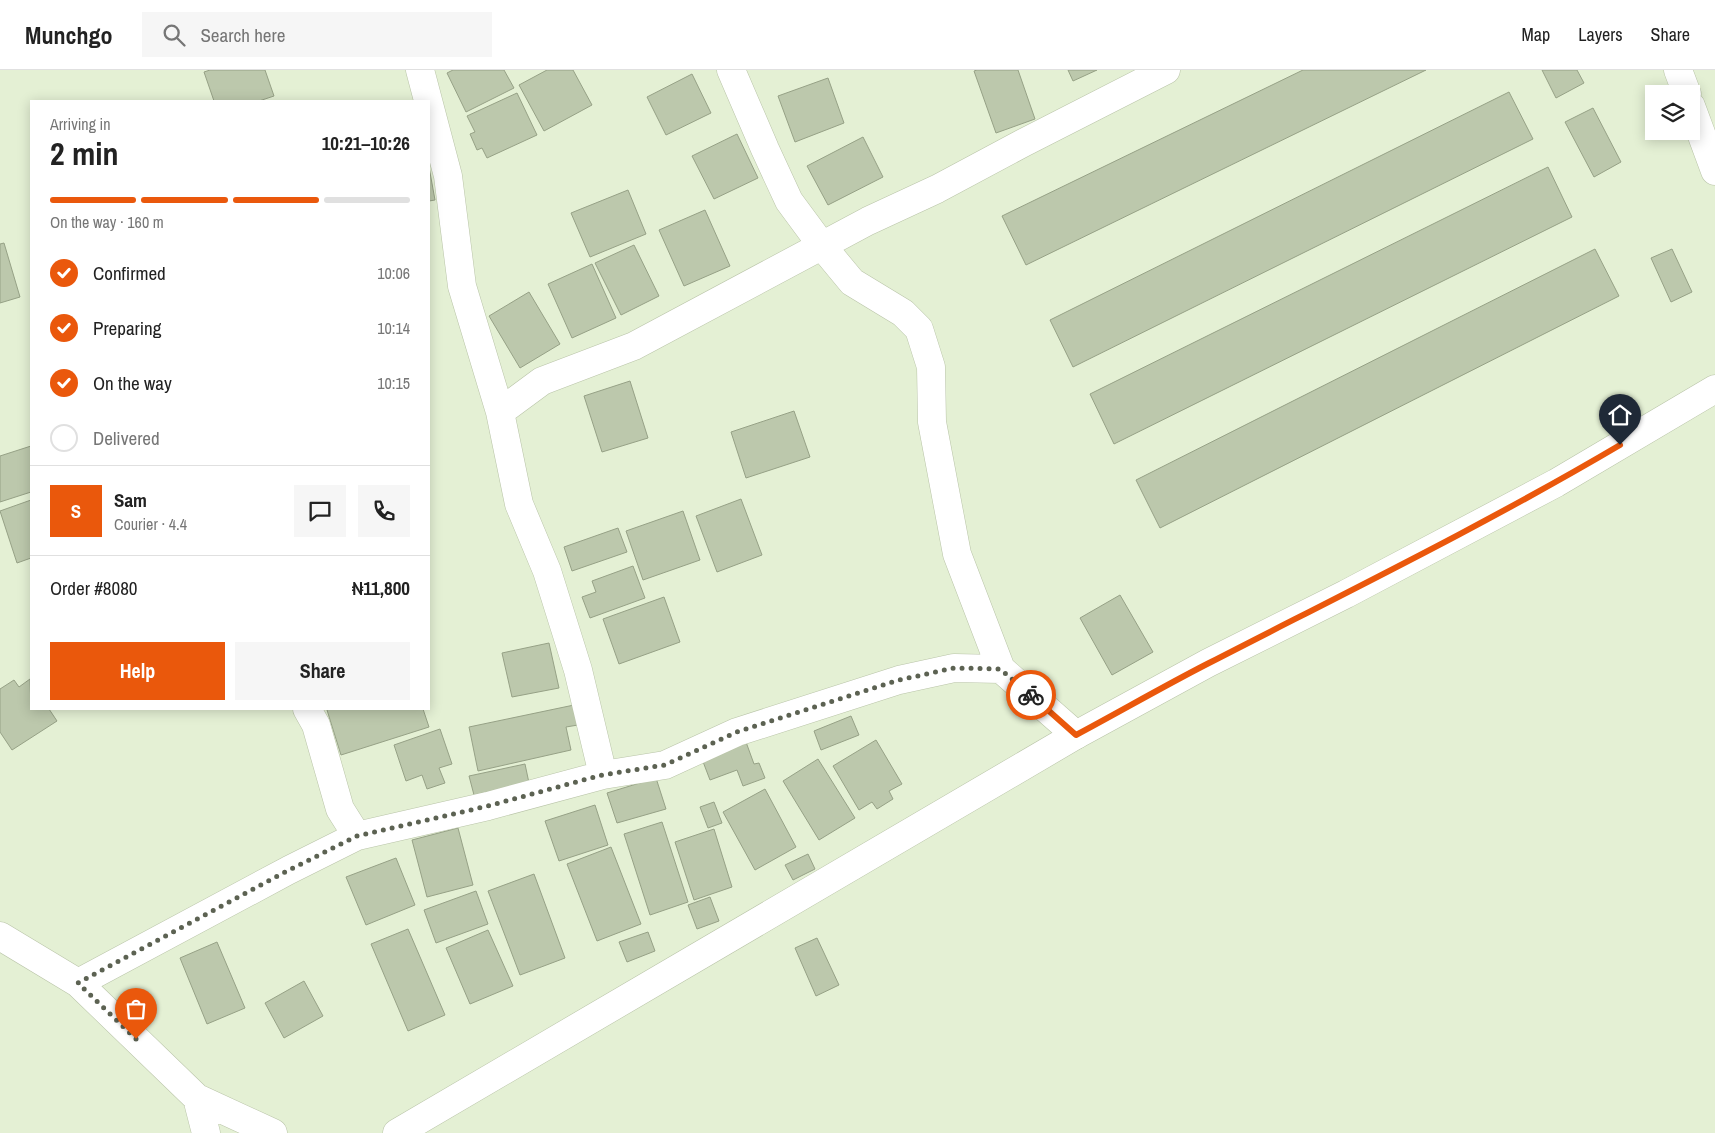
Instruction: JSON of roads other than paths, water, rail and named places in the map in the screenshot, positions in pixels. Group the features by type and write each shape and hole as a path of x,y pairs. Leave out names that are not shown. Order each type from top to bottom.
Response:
{"street":[{"path":"732,70 764,149 789,201 852,282 903,313 919,329 931,367 932,422 958,554 1000,669 1076,735"},
{"path":"500,412 542,381 634,346 868,221 937,189 1166,70"},
{"path":"1678,70 1684,85"},
{"path":"423,71 430,100"},
{"path":"430,100 448,176 462,286 500,412 519,504 547,571 578,670 602,775"},
{"path":"1700,131 1715,172"},
{"path":"397,1133 1076,735 1208,664 1346,594 1556,483 1715,389"},
{"path":"78,983 289,870 357,836 488,806 602,775 665,765 737,732 899,680 954,668 1000,669"},
{"path":"308,710 316,726 340,809 357,836"},
{"path":"0,936 78,983 197,1098 273,1133"},
{"path":"197,1098 206,1133"}]}
